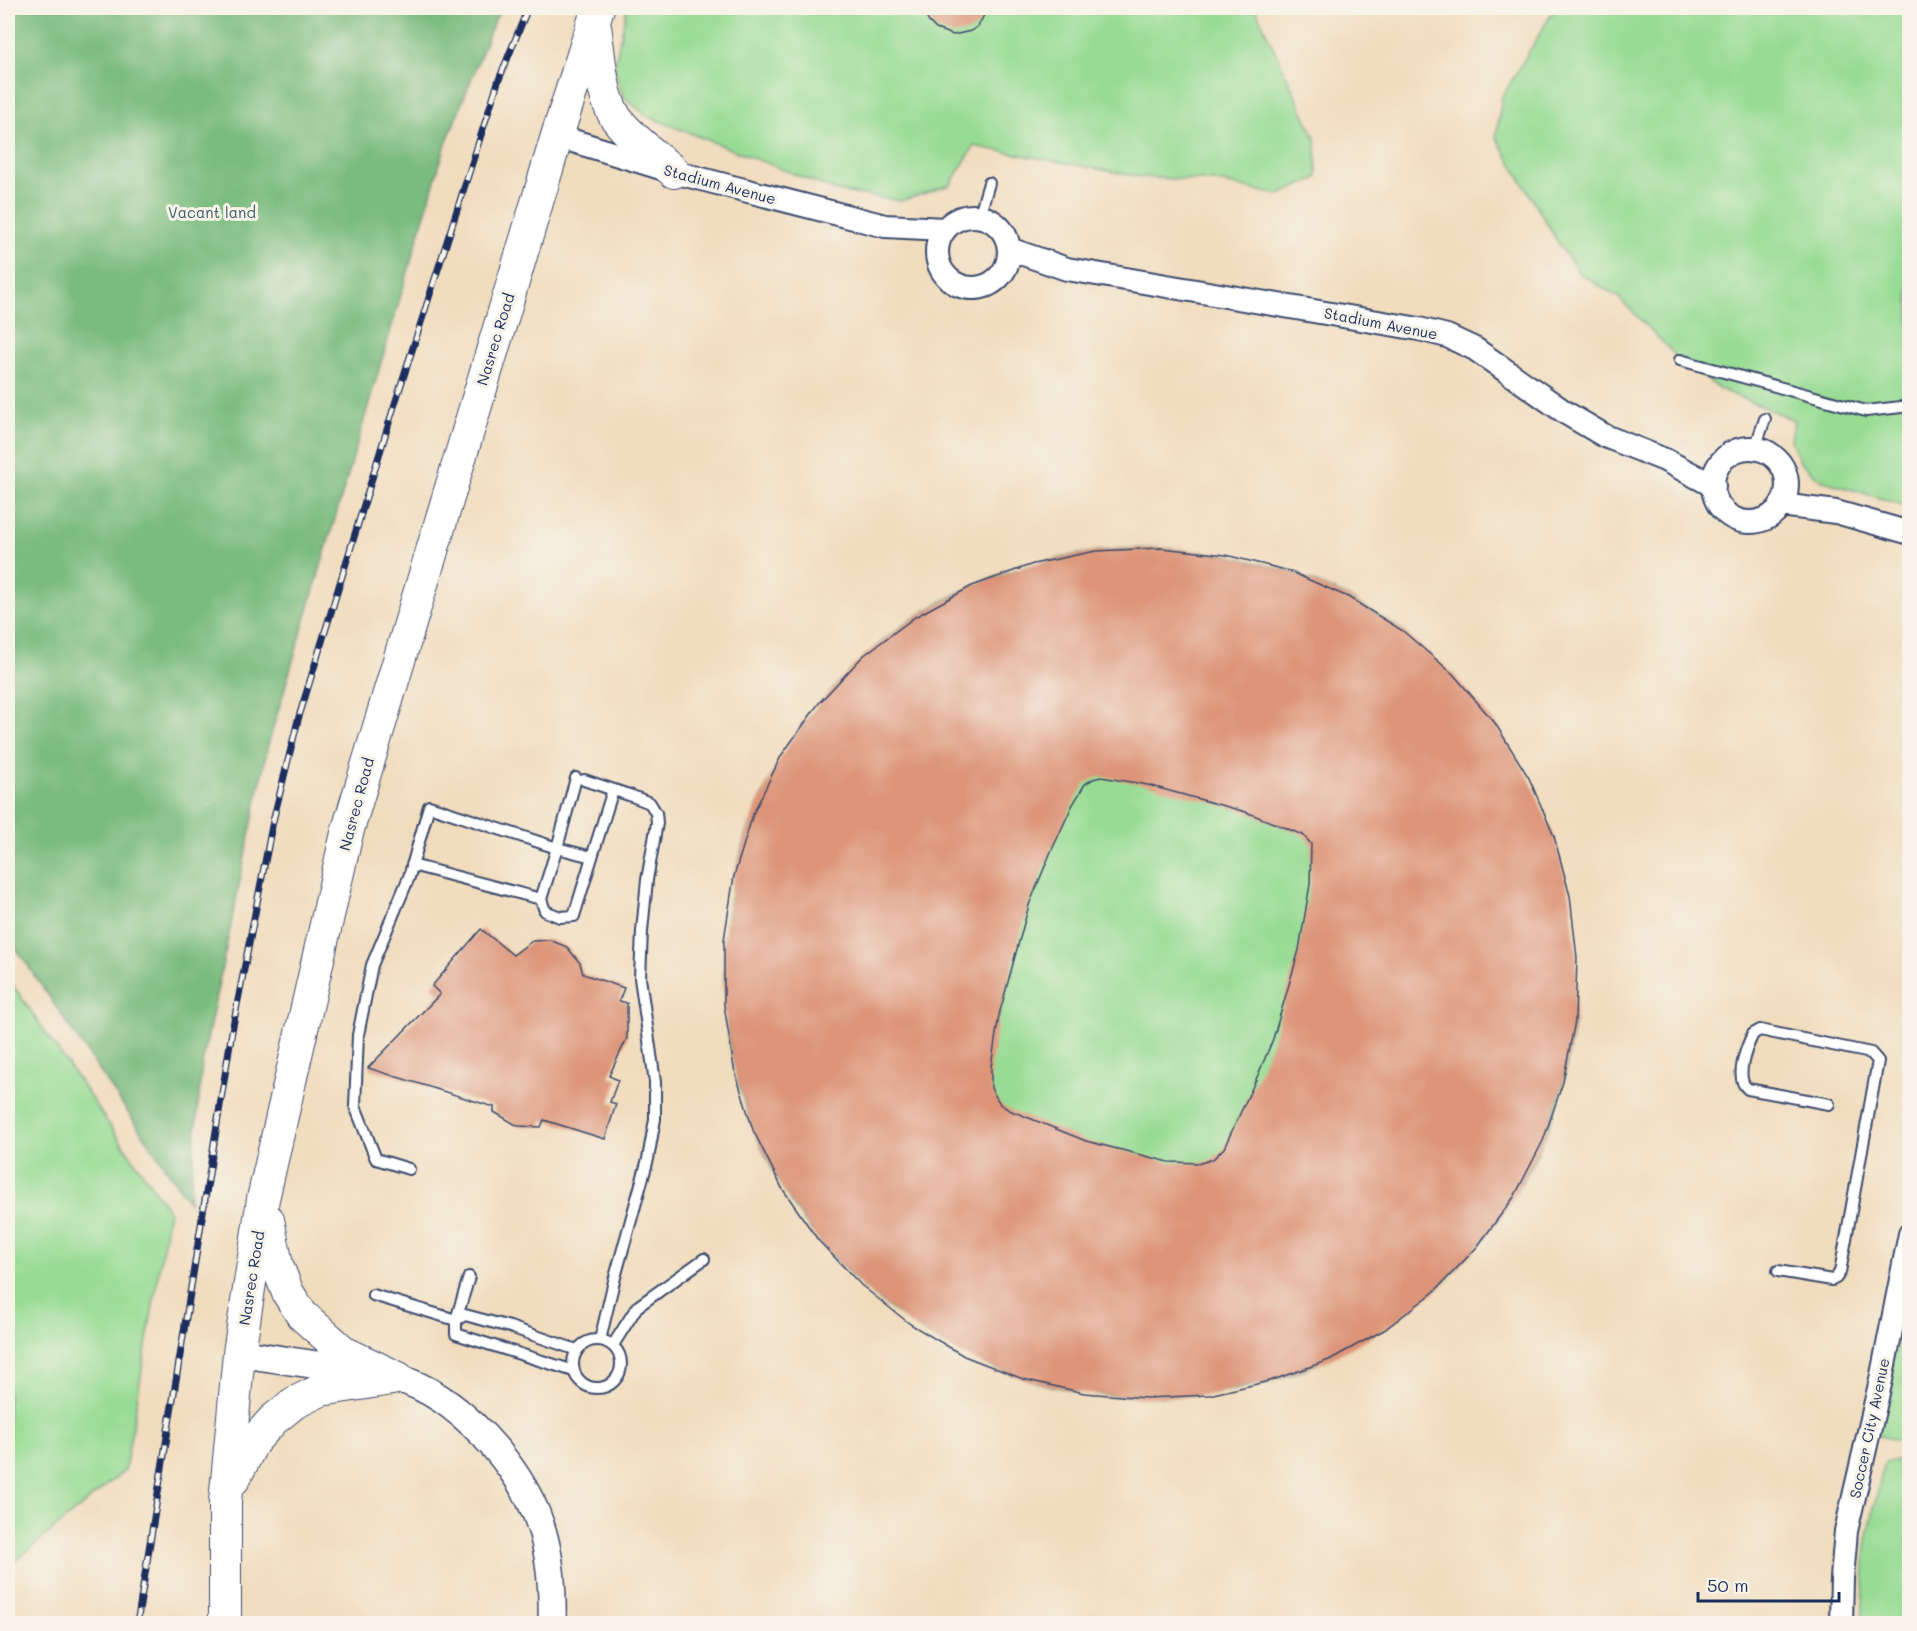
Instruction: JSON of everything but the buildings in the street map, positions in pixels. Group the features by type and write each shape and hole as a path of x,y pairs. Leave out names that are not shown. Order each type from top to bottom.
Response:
{"main road":[{"name":"Nasrec Road","path":"225,1623 225,1502 239,1353 263,1199 347,832 596,14"},
{"path":"596,14 606,92 612,111 621,124 674,172"},
{"path":"263,1199 277,1265 288,1293 302,1315 345,1353 398,1378"},
{"path":"225,1502 240,1464 253,1442 273,1420 294,1403 321,1390 398,1378"}],"street":[{"name":"Stadium Avenue","path":"557,136 674,172 885,226 945,229"},
{"path":"967,217 990,220 1006,237 1009,249 1008,261 1003,273 995,281 974,288 963,287 953,282 944,274 937,253 939,240 945,229 955,221 967,217"},
{"name":"Stadium Avenue","path":"885,226 937,253"},
{"name":"Stadium Avenue","path":"1009,249 1066,269 1419,328 1447,336 1475,349 1566,413 1605,436 1665,460 1714,486"},
{"name":"Stadium Avenue","path":"1003,273 1066,269"},
{"path":"1755,448 1777,459 1784,469 1787,482 1782,505 1764,519 1753,521 1733,517 1719,504 1714,486 1715,474 1721,462 1736,451 1755,448"},
{"name":"Stadium Avenue","path":"1665,460 1721,462"},
{"path":"1787,482 1836,512"},
{"path":"1782,505 1836,512 1910,533"},
{"name":"Soccer City Avenue","path":"1841,1623 1846,1531 1881,1380 1910,1233"},
{"path":"239,1353 398,1378 439,1397 465,1417 498,1453 524,1490 540,1523 548,1556 553,1594 552,1623"}],"lane":[{"path":"979,217 989,183"},
{"path":"1680,360 1866,411 1910,406"},
{"path":"1755,448 1765,419"},
{"path":"600,1340 651,1144 656,1101 640,978 647,880 656,832 656,813 650,803 613,790 580,779 541,899 545,911 561,917 574,916 613,790"},
{"path":"409,1169 376,1159 355,1106 358,1035 372,965 412,865 429,806 557,848 592,857"},
{"path":"412,865 541,899"},
{"path":"1778,1271 1832,1280 1840,1272 1878,1061 1871,1053 1842,1046 1760,1030 1753,1034 1740,1074 1743,1086 1748,1089 1829,1104"},
{"path":"613,1345 637,1307 704,1259"},
{"path":"469,1277 456,1320 456,1334 574,1371"},
{"path":"373,1295 456,1320 465,1315 510,1327 577,1350"},
{"path":"590,1340 600,1340 613,1345 619,1352 621,1368 613,1382 607,1386 591,1387 579,1379 574,1371 573,1358 577,1350 590,1340"}],"green space":[{"name":"Vacant land","path":"8,8 502,8 494,21 445,146 268,745 202,1064 189,1202 9,938 8,932"},
{"path":"627,8 1255,8 1316,140 1317,178 1279,195 1214,181 1141,177 974,146 950,185 901,201 837,191 647,116 623,96 614,68"},
{"path":"1555,8 1909,8 1909,507 1821,480 1800,462 1791,441 1794,420 1720,389 1680,360 1617,296 1580,274 1562,249 1496,137 1502,97"},
{"path":"1161,548 1226,555 1289,571 1348,597 1403,631 1575,1021 1557,1105 1536,1156 1509,1204 1493,1226 1437,1288 1412,1307 1355,1343 1298,1372 1268,1382 1205,1394 1140,1397 1077,1391 1047,1385 988,1366 933,1338 883,1303 818,1239 770,1165 739,1085 725,1000 728,914 748,831 786,752 841,680 877,646 907,623 937,604 979,583 1046,561 1069,556 1109,550"},
{"path":"8,978 169,1211 125,1470 8,1567"},
{"path":"1909,1311 1909,1444 1869,1433"},
{"path":"1909,1457 1909,1623 1862,1623 1866,1545 1884,1463"}],"railway":[{"path":"137,1624 232,1031 273,821 298,720 392,413 498,82 528,8"}]}
